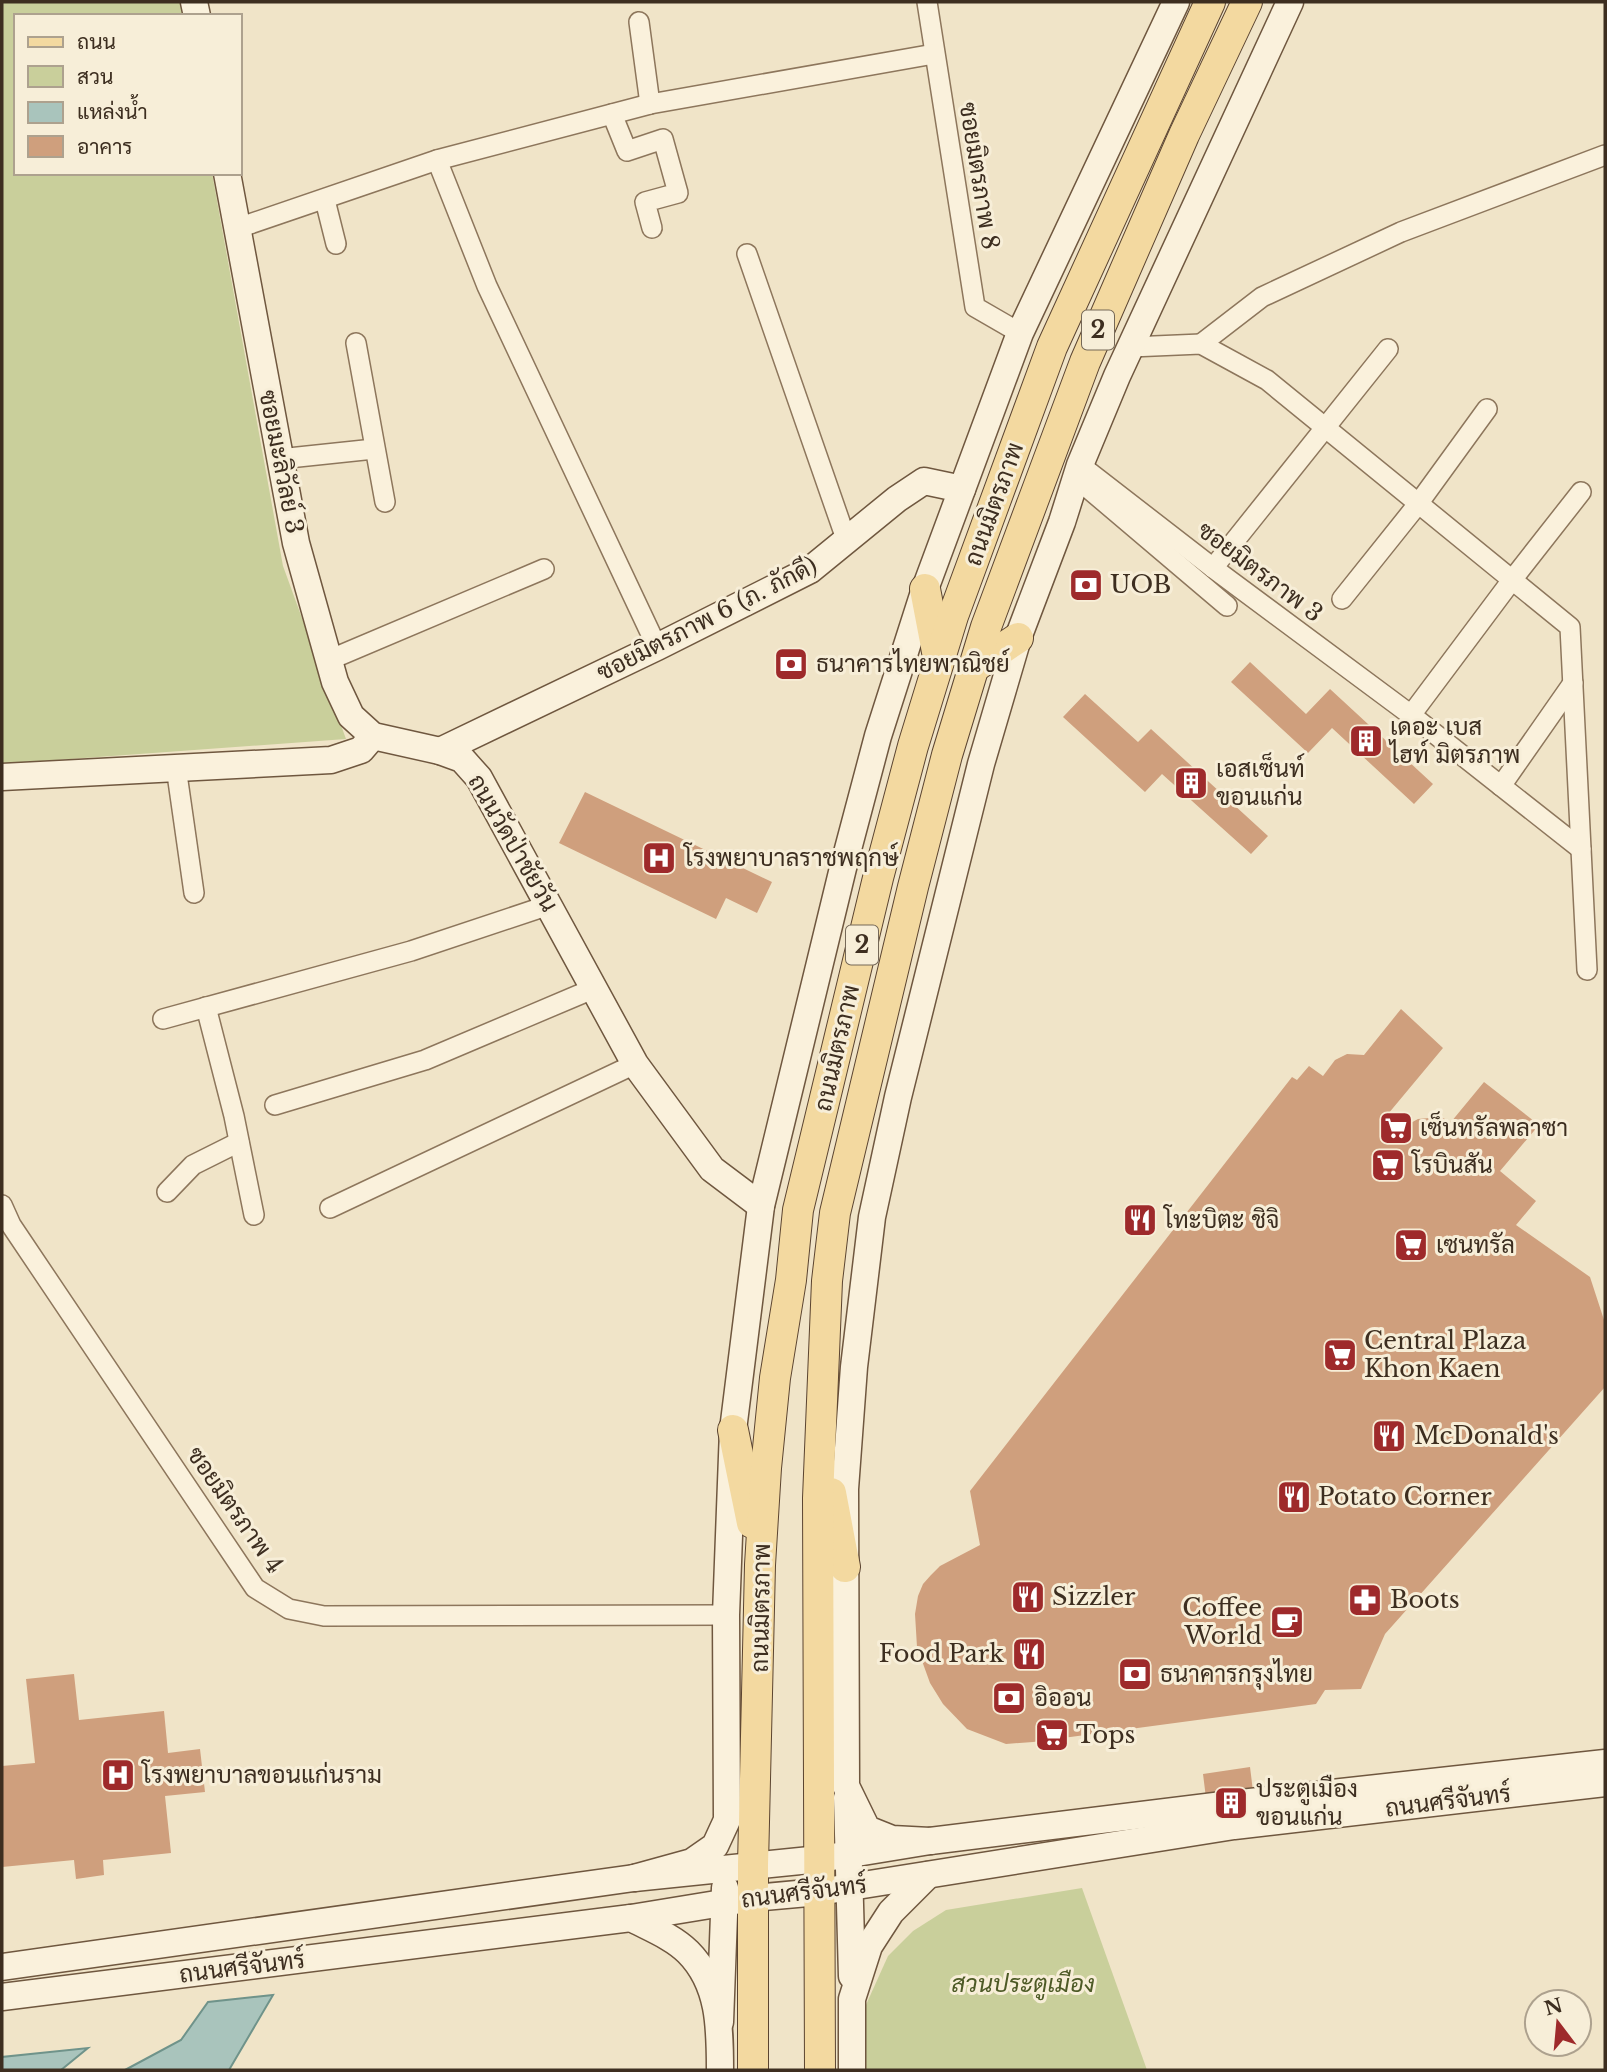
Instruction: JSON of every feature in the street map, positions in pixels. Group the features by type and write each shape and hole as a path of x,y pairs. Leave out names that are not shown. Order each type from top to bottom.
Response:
{"main road":[{"name":"ถนนมิตรภาพ","path":"753,2070 753,1898 739,1867 727,1820 726,1615 733,1430 761,1206 846,855 878,736 925,589 1020,333 1176,2"},
{"name":"ถนนมิตรภาพ","path":"720,2022 724,1902 739,1867 766,1468 775,1378 798,1210 878,878 912,746 953,615 1052,348 1210,2"},
{"name":"ถนนมิตรภาพ","path":"820,2070 819,1892 834,1857 818,1498 827,1282 838,1200 898,946 947,755 986,627 1084,362 1184,135 1247,2"},
{"name":"2","path":"845,1567 845,1489 854,1367 868,1244 901,1084 981,764 1018,638 1078,472 1131,347 1290,2"},
{"name":"ซอยมะลิวัลย์ 3","path":"227,175 296,543 335,682 351,716 373,736"},
{"name":"ซอยมิตรภาพ 6 (ภ. ภักดี)","path":"440,751 810,570 846,539 924,481 962,489"},
{"path":"925,589 939,660"},
{"path":"973,668 1018,638"},
{"path":"2,776 331,760 361,750 373,736"},
{"name":"ถนนวัดป่าชัยวัน","path":"373,736 440,751 462,759 479,778 635,1064 712,1169 761,1206"},
{"path":"733,1430 760,1565"},
{"path":"821,1437 845,1567 846,1786 834,1857 849,1887 852,2070"},
{"name":"ถนนศรีจันทร์","path":"2,1967 634,1878 834,1857 930,1841 1231,1804 1605,1763"},
{"name":"ถนนศรีจันทร์","path":"2,1997 631,1918 753,1898 819,1892 1234,1826 1605,1783"},
{"path":"846,1786 867,1829 892,1839 930,1841"},
{"path":"634,1878 692,1862 715,1846 727,1820"},
{"path":"852,1999 866,1953 879,1928 891,1912 929,1875"},
{"path":"631,1918 688,1952 709,1981 720,2022 720,2070"}],"street":[{"name":"ซอยมิตรภาพ 8","path":"927,2 975,307 1020,333"},
{"path":"639,22 650,104"},
{"path":"238,228 438,160 650,104 934,54"},
{"path":"612,114 627,151 663,139 678,193 645,202 652,228"},
{"path":"1201,344 1262,297 1401,232 1605,155"},
{"path":"438,160 487,286 657,647"},
{"path":"325,200 336,244"},
{"path":"747,254 846,539"},
{"path":"356,343 385,502"},
{"path":"1131,347 1201,344 1267,380 1570,627 1587,970"},
{"path":"1213,568 1388,349"},
{"path":"1342,599 1418,504 1487,409"},
{"path":"279,459 374,449"},
{"path":"1078,472 1227,606"},
{"name":"ซอยมิตรภาพ 3","path":"1078,472 1411,715 1581,849"},
{"path":"1411,715 1581,492"},
{"path":"329,660 544,569"},
{"path":"1501,786 1573,683"},
{"path":"177,767 194,893"},
{"path":"163,1019 411,951 550,905"},
{"path":"275,1105 425,1060 595,988"},
{"path":"206,1007 254,1215"},
{"path":"330,1208 635,1064"},
{"path":"167,1192 193,1164 239,1142"},
{"name":"ซอยมิตรภาพ 4","path":"2,1205 11,1225 256,1588 289,1609 324,1616 726,1615"}],"green space":[{"path":"2,2 181,2 183,14 14,14 14,175 212,175 283,566 346,739 2,764"},
{"name":"สวนประตูเมือง","path":"1082,1888 1147,2070 866,2070 865,2007 888,1956 913,1931 946,1910"}],"water":[{"path":"273,1995 229,2070 125,2070 181,2040 208,2002"},
{"path":"88,2048 61,2070 2,2070 2,2057"}],"building":[{"name":"เดอะ เบส ไฮท์ มิตรภาพ","path":"1250,662 1306,714 1330,689 1433,784 1414,804 1332,728 1308,753 1231,682"},
{"name":"เอสเซ็นท์ ขอนแก่น","path":"1085,694 1138,742 1151,729 1268,836 1251,854 1162,774 1145,792 1063,717"},
{"path":"585,792 772,882 757,913 726,898 716,919 559,843"},
{"name":"Central Plaza Khon Kaen","path":"1401,1009 1443,1048 1383,1120 1401,1135 1407,1125 1418,1119 1441,1117 1451,1122 1484,1082 1539,1125 1500,1171 1536,1201 1516,1225 1590,1277 1605,1323 1605,1387 1385,1634 1361,1689 1325,1690 1316,1704 1033,1742 1006,1744 967,1729 943,1704 930,1683 917,1647 915,1614 918,1596 931,1575 940,1566 980,1545 970,1491 1292,1077 1297,1080 1309,1066 1323,1076 1335,1060 1347,1054 1364,1055"},
{"path":"74,1674 79,1720 164,1711 168,1753 200,1749 205,1792 165,1796 171,1853 103,1860 104,1875 76,1879 74,1860 2,1867 2,1766 35,1763 26,1679"},
{"name":"ประตูเมือง ขอนแก่น","path":"1250,1767 1258,1832 1211,1838 1203,1774"}],"place":[{"name":"UOB","path":"1086,585"},
{"name":"ธนาคารไทยพาณิชย์","path":"791,664"},
{"name":"เดอะ เบส ไฮท์ มิตรภาพ","path":"1366,741"},
{"name":"เอสเซ็นท์ ขอนแก่น","path":"1191,783"},
{"name":"โรงพยาบาลราชพฤกษ์","path":"659,858"},
{"name":"เซ็นทรัลพลาซา","path":"1396,1128"},
{"name":"โรบินสัน","path":"1388,1165"},
{"name":"โทะบิตะ ชิจิ","path":"1140,1220"},
{"name":"เซนทรัล","path":"1411,1245"},
{"name":"Central Plaza Khon Kaen","path":"1340,1355"},
{"name":"McDonald's","path":"1389,1436"},
{"name":"Potato Corner","path":"1294,1497"},
{"name":"Sizzler","path":"1028,1597"},
{"name":"Boots","path":"1365,1600"},
{"name":"Coffee World","path":"1287,1622"},
{"name":"Food Park","path":"1029,1654"},
{"name":"ธนาคารกรุงไทย","path":"1135,1674"},
{"name":"อิออน","path":"1009,1698"},
{"name":"Tops","path":"1052,1735"},
{"name":"โรงพยาบาลขอนแก่นราม","path":"118,1775"},
{"name":"ประตูเมือง ขอนแก่น","path":"1231,1803"}]}
